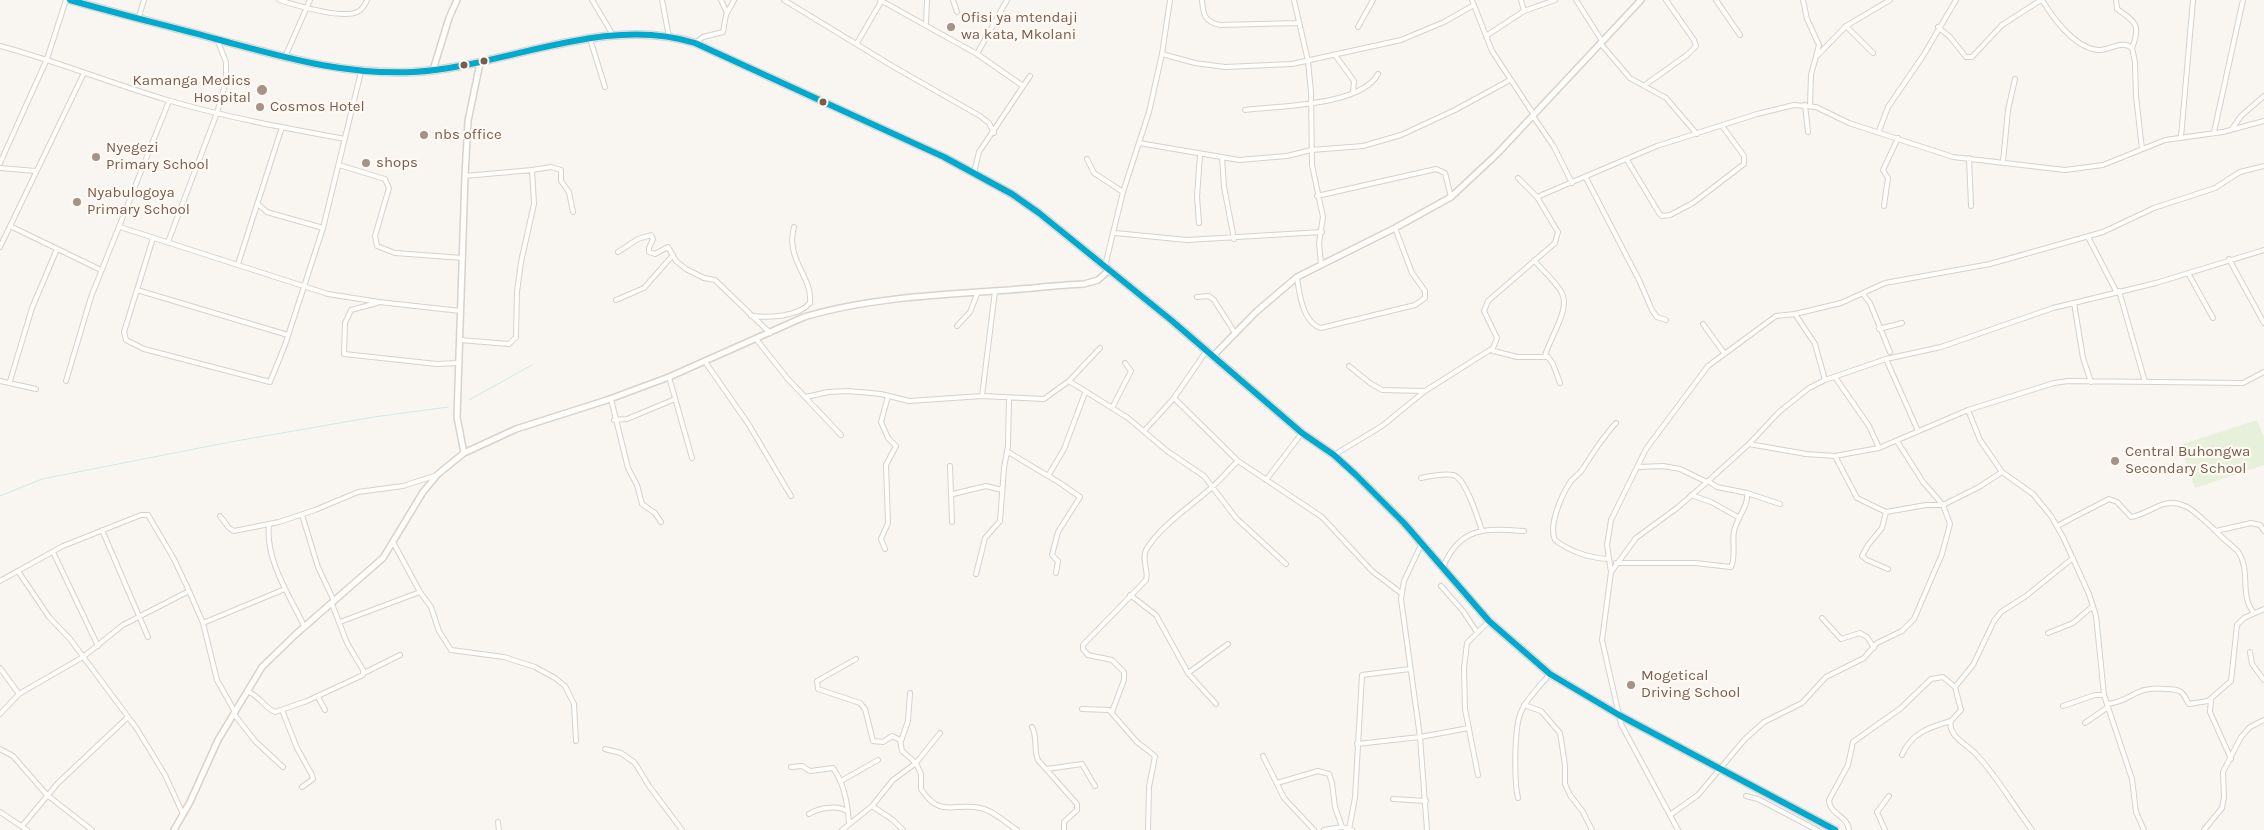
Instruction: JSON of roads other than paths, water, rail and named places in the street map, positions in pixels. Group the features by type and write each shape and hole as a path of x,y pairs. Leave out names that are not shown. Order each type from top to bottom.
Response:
{"highway":[{"path":"70,0 284,59 361,72 433,70 480,63 612,35 649,34 669,37 695,43 974,173 1039,213 1207,350 1302,433 1334,455 1379,497 1489,620 1550,674 1619,715 1835,830"}],"street":[{"path":"0,163 47,59 66,0"},
{"path":"138,20 144,0"},
{"path":"279,0 306,8 349,14 362,8 368,0"},
{"path":"284,59 310,0"},
{"path":"433,70 449,18 457,0"},
{"path":"592,0 612,35"},
{"path":"662,0 669,37"},
{"path":"721,0 727,13"},
{"path":"695,43 703,37 722,32 727,13 734,0"},
{"path":"784,0 894,67 980,116 988,123 994,133"},
{"path":"857,43 881,0 926,23 977,54 1023,86"},
{"path":"888,4 892,0"},
{"path":"926,0 926,23"},
{"path":"953,0 957,12"},
{"path":"977,54 1007,0"},
{"path":"174,830 184,815 207,762 262,667 304,626 383,558 423,492 438,474 464,453 516,429 611,399 669,377 804,317 822,312 897,300 1084,284 1098,280 1107,268 1123,192 1149,112 1162,54 1170,0"},
{"path":"1202,0 1204,17 1210,23 1220,25 1298,23"},
{"path":"1294,0 1308,61 1312,105 1311,150 1322,218 1322,232 1319,243 1321,264"},
{"path":"1358,27 1373,0"},
{"path":"1521,0 1524,11"},
{"path":"1486,36 1524,11 1555,0"},
{"path":"1576,0 1601,42 1630,78 1645,85 1672,103 1698,134"},
{"path":"1631,0 1636,6"},
{"path":"1214,356 1280,289 1297,277 1395,228 1451,197 1534,116 1641,0"},
{"path":"1645,85 1687,55 1696,46 1694,40 1666,0"},
{"path":"1716,0 1740,35"},
{"path":"1803,0 1807,18 1818,43 1811,75 1808,132"},
{"path":"1816,57 1846,26 1890,0"},
{"path":"1879,131 1888,107 1923,56 1938,27 1956,0"},
{"path":"1938,27 1950,37 1966,57 1972,58 2002,25 2041,0 2065,30 2084,45 2098,50 2122,45 2132,48"},
{"path":"2116,0 2117,9 2131,17 2135,22 2137,31 2132,48 2135,62 2136,96 2142,149"},
{"path":"2180,137 2193,0"},
{"path":"2214,132 2243,0"},
{"path":"1162,54 1195,62 1244,68 1308,61 1401,40 1444,22 1473,2 1486,36 1510,80 1554,147 1572,183"},
{"path":"1846,26 1873,53"},
{"path":"590,39 605,87"},
{"path":"168,242 217,113 227,71 226,62 217,40"},
{"path":"0,46 47,59 169,101 217,113 345,139"},
{"path":"1334,55 1354,81 1353,92"},
{"path":"464,453 457,418 464,176 468,122 480,63"},
{"path":"153,238 124,335 129,343 144,349 268,383 273,379 323,228 361,72"},
{"path":"0,247 84,73"},
{"path":"1245,110 1286,105 1312,105 1330,101 1353,92 1373,81 1378,74"},
{"path":"974,173 978,155 1030,76"},
{"path":"2003,162 2008,110 2015,79"},
{"path":"1139,143 1239,160 1262,159 1311,150 1362,146 1401,135 1455,110 1510,80"},
{"path":"2232,130 2242,116 2264,96"},
{"path":"66,381 101,270 120,227 169,101"},
{"path":"1537,197 1586,178 1657,146 1757,114 1808,105 1849,123 1879,131 1953,157 2065,170 2086,169 2103,165 2156,143 2180,137 2232,130 2264,122"},
{"path":"1627,160 1659,213 1662,216 1670,215 1693,203 1744,164 1744,156 1723,126"},
{"path":"238,264 259,205 282,127"},
{"path":"1884,206 1888,178 1883,170 1898,138"},
{"path":"1199,223 1197,197 1200,154"},
{"path":"1222,157 1224,187 1234,239"},
{"path":"1969,158 1971,206"},
{"path":"1087,159 1094,173 1123,192"},
{"path":"339,165 385,179 388,182 389,188 375,236 377,246 395,253 463,258"},
{"path":"1678,830 1621,724 1602,640 1611,572 1607,546 1611,520 1646,450 1681,399 1708,366 1776,316 1795,314 1841,303 1885,283 1981,266 2088,237 2161,205 2215,188 2240,172 2264,166"},
{"path":"464,176 551,167 561,170 561,182 569,192 573,212"},
{"path":"0,168 36,171"},
{"path":"1317,196 1440,169 1445,173 1451,197"},
{"path":"460,340 509,344 516,336 517,292 521,262 534,204 532,170"},
{"path":"1334,455 1388,422 1425,392 1490,350 1497,338 1486,316 1485,306 1488,301 1555,243 1558,238 1558,232 1537,197 1518,178"},
{"path":"1586,178 1639,280 1652,310 1657,317 1666,320"},
{"path":"259,205 267,212 323,228"},
{"path":"10,226 101,270"},
{"path":"120,227 305,287 379,302 461,311"},
{"path":"752,316 784,314 805,308 810,303 809,292 792,250 794,227"},
{"path":"1297,277 1306,313 1314,325 1321,328 1415,305 1425,298 1425,291 1412,273 1395,228"},
{"path":"1115,233 1187,240 1234,239 1322,232"},
{"path":"618,252 649,234 654,239 649,248 650,252 655,254 668,247 686,269 704,278 715,280 722,285 770,333"},
{"path":"2088,237 2118,291 2145,382"},
{"path":"10,381 32,308 57,249"},
{"path":"1611,572 1640,534 1677,508 1708,482 1749,444 1779,412 1809,388 1825,380 1886,359 1941,346 2074,303 2156,283 2229,259 2264,250"},
{"path":"616,300 644,288 673,255"},
{"path":"2229,259 2264,323"},
{"path":"1534,260 1561,290 1565,301 1563,314 1544,356"},
{"path":"2188,274 2213,318"},
{"path":"137,290 288,335"},
{"path":"982,396 995,291"},
{"path":"958,326 970,312 978,292"},
{"path":"1862,294 1870,303 1890,352"},
{"path":"1197,297 1209,296 1214,300 1235,333"},
{"path":"379,302 352,310 345,323 344,354 437,364 459,363"},
{"path":"2074,303 2083,358 2091,382"},
{"path":"1795,314 1815,344 1825,380"},
{"path":"1880,329 1902,323"},
{"path":"1703,324 1724,353"},
{"path":"756,339 787,378 841,435"},
{"path":"806,397 828,392 848,391 888,396 909,401 982,396 1044,399 1069,381 1100,348"},
{"path":"1144,431 1174,398 1207,350"},
{"path":"1490,350 1517,356 1544,356 1553,364 1560,383"},
{"path":"1886,359 1918,431"},
{"path":"706,362 749,425 791,496"},
{"path":"1112,408 1132,371 1125,363"},
{"path":"1348,366 1376,388 1382,390 1425,392"},
{"path":"1749,444 1806,454 1835,456 1879,448 1968,410 2054,383 2243,383 2264,372"},
{"path":"669,377 692,458"},
{"path":"1834,377 1869,426 1879,448"},
{"path":"0,381 10,381 36,389"},
{"path":"1069,381 1144,431 1214,486 1236,518 1286,564"},
{"path":"1048,476 1064,449 1085,393"},
{"path":"885,549 881,539 888,523 886,465 896,446 888,438 881,422 888,396"},
{"path":"976,574 985,538 1000,522 1002,490 1008,452 1009,398"},
{"path":"1174,398 1238,460 1322,517 1372,571 1401,593"},
{"path":"611,399 614,420 642,504 656,513 661,522"},
{"path":"614,420 627,419 675,399"},
{"path":"1968,410 1980,440 2002,472 2033,494 2057,526 2093,606 2104,694 2135,791 2136,812 2144,830"},
{"path":"1608,559 1578,553 1564,546 1555,540 1553,531 1555,518 1568,486 1583,469 1595,446 1616,423"},
{"path":"1266,480 1302,433"},
{"path":"1670,815 1691,801 1722,769 1746,739 1764,722 1802,703 1826,677 1856,663 1881,640 1895,635 1907,627 1918,612 1950,532 1950,524 1943,505 1923,482 1897,441"},
{"path":"1008,452 1080,497 1056,538 1052,554 1058,560 1056,573"},
{"path":"1835,456 1857,498 1886,512 1926,504 1943,505 1979,487 2002,472"},
{"path":"1112,712 1124,680 1124,672 1112,660 1088,655 1083,649 1083,645 1146,580 1148,575 1144,555 1147,548 1169,525 1214,486 1238,460"},
{"path":"950,466 952,522"},
{"path":"1638,467 1663,466 1680,469 1717,487 1747,493 1780,504"},
{"path":"220,516 229,528 234,531 269,525 302,515 352,493 403,486 438,474"},
{"path":"1421,478 1454,475 1458,478 1470,498 1482,531"},
{"path":"952,494 986,486 1002,490"},
{"path":"1616,563 1695,563 1731,567 1733,539 1738,517 1747,502 1747,493"},
{"path":"1691,495 1711,502 1738,517"},
{"path":"2057,526 2109,499 2117,502 2131,517 2163,504 2181,505 2195,512 2239,552 2245,572 2246,601 2254,613"},
{"path":"1886,512 1882,528 1868,545 1862,556 1888,569"},
{"path":"0,581 53,552 102,530 141,515 148,515 170,552 203,623 217,680 234,713 255,741 283,767"},
{"path":"302,515 318,567 333,602 347,643 364,673"},
{"path":"2216,531 2251,523 2260,526 2264,531"},
{"path":"269,525 269,541 285,589 304,626"},
{"path":"102,530 148,637"},
{"path":"1442,567 1458,540 1482,531 1524,531"},
{"path":"393,542 420,592 427,600 439,630 452,651 467,650 479,655 504,657 520,661 555,678 565,686 574,704 576,741"},
{"path":"1422,543 1404,581 1401,593 1420,737 1427,830"},
{"path":"53,552 98,646"},
{"path":"1955,687 1973,665 1994,620 2001,612 2026,596 2072,558"},
{"path":"18,571 49,617 70,639 128,717 165,776 184,815"},
{"path":"1441,586 1463,611 1477,632"},
{"path":"203,623 285,589"},
{"path":"0,714 19,694 83,658 138,617 189,591"},
{"path":"340,622 420,592"},
{"path":"1130,596 1156,616 1188,673 1216,704"},
{"path":"2048,633 2073,623 2093,606"},
{"path":"2085,723 2107,705 2117,703 2134,693 2151,687 2178,690 2184,695 2189,704 2202,704 2211,699 2221,688 2232,681 2237,625 2240,621 2264,609"},
{"path":"1822,618 1841,639 1860,632 1874,648"},
{"path":"1478,775 1463,695 1464,660 1467,643 1489,620"},
{"path":"1188,673 1228,644"},
{"path":"2250,652 2252,664 2264,680"},
{"path":"249,692 261,698 273,712 282,710 363,676 364,673 400,656"},
{"path":"856,659 824,675 817,681 818,689 860,703 865,710 873,741 882,742 892,736 901,741"},
{"path":"0,668 19,694"},
{"path":"1324,830 1342,828 1351,830 1355,798 1362,675 1410,669"},
{"path":"1518,798 1515,775 1518,719 1524,705 1550,674"},
{"path":"1849,830 1847,823 1830,808 1828,800 1848,765 1853,742 1901,708 1930,679 1943,677 1955,687 1961,710 1951,721 1922,732 1912,739 1902,755"},
{"path":"910,693 908,721 901,741 902,750 916,763 921,774 920,788 937,804 949,808 982,808 1017,830"},
{"path":"2062,706 2095,695 2104,694"},
{"path":"318,696 325,710"},
{"path":"2211,699 2210,712 2231,759"},
{"path":"1524,705 1541,711 1560,733 1566,788 1583,812 1592,830"},
{"path":"1082,709 1105,708 1112,712 1137,742 1155,756 1149,787 1148,830"},
{"path":"282,710 297,748 312,775 312,779 302,787"},
{"path":"22,826 47,795 128,717"},
{"path":"2204,830 2222,808 2224,798 2223,772 2245,731 2264,720"},
{"path":"1951,721 1950,726 1953,732 1986,764 2032,830"},
{"path":"1032,726 1036,737 1036,756 1077,804 1077,810 1064,822 1064,830"},
{"path":"1357,744 1420,737 1469,728"},
{"path":"842,830 872,806 893,780 916,763 940,733"},
{"path":"605,748 621,753 635,763 654,793 682,830"},
{"path":"0,749 13,756 47,795 92,830"},
{"path":"1263,756 1284,798 1314,830"},
{"path":"841,781 878,760"},
{"path":"1047,768 1082,764 1095,786"},
{"path":"791,767 802,766 810,771 832,767 841,781 849,824"},
{"path":"1277,784 1318,771 1329,774 1332,783 1334,807 1342,828"},
{"path":"1746,796 1758,799 1817,830"},
{"path":"1885,830 1877,812 1889,796"},
{"path":"1393,799 1426,802"},
{"path":"872,806 904,830"},
{"path":"809,814 814,811 839,808 848,812"},
{"path":"0,812 27,830"},
{"path":"498,822 498,830"},
{"path":"1801,830 1806,824"}],"waterway":[{"path":"469,400 532,365"},
{"path":"0,496 42,479 230,442 374,417 448,407"}],"place":[{"name":"Ofisi ya mtendaji wa kata, Mkolani","path":"951,27"},
{"name":"Kamanga Medics Hospital","path":"262,90"},
{"name":"Cosmos Hotel","path":"260,107"},
{"name":"nbs office","path":"424,135"},
{"name":"Nyegezi Primary School","path":"96,157"},
{"name":"shops","path":"366,163"},
{"name":"Nyabulogoya Primary School","path":"77,202"},
{"name":"Central Buhongwa Secondary School","path":"2115,461"},
{"name":"Mogetical Driving School","path":"1631,685"}]}
